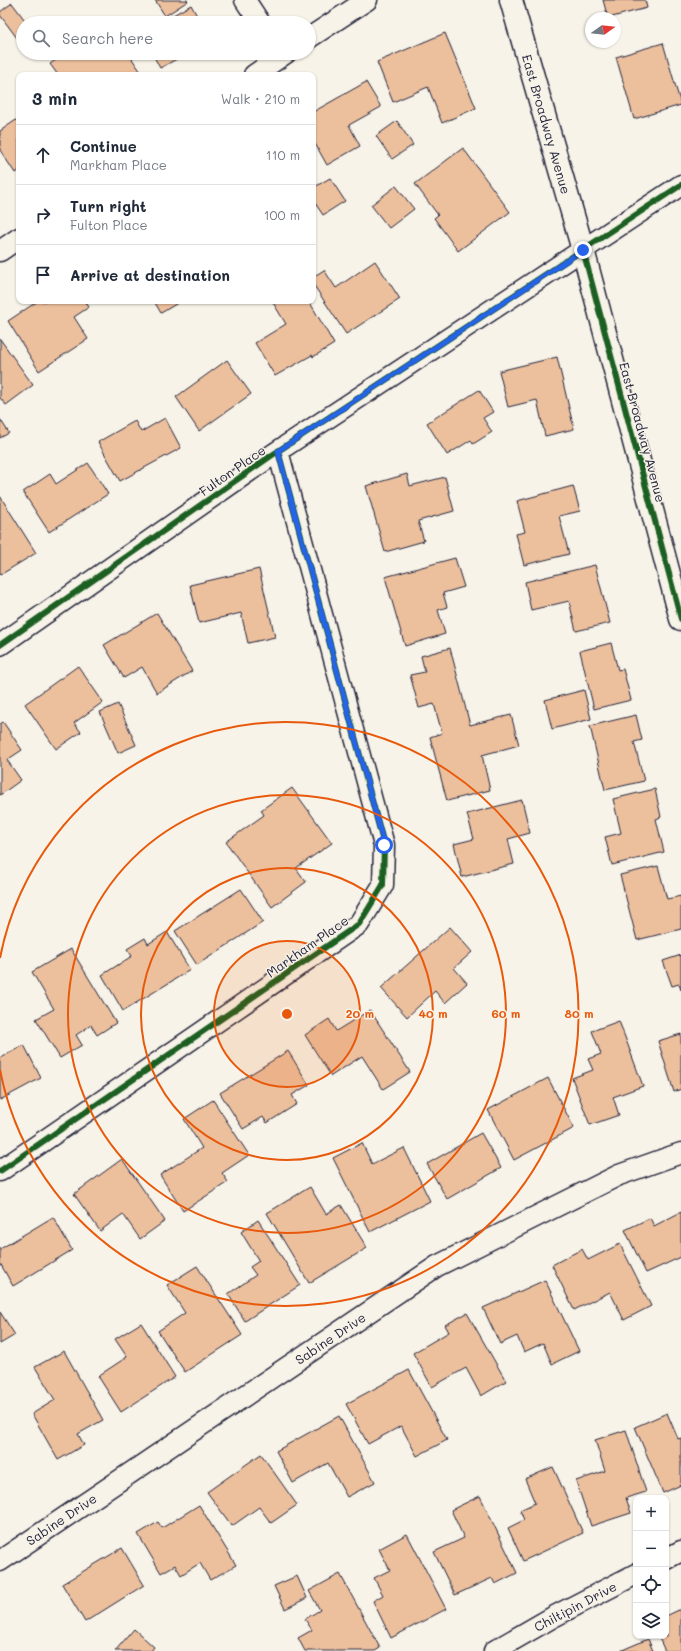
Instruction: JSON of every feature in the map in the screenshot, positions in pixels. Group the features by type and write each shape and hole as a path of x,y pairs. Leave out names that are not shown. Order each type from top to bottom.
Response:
{"street":[{"path":"245,0 255,16"},
{"path":"316,33 367,0"},
{"name":"East Broadway Avenue","path":"512,0 583,250 681,619"},
{"path":"258,72 274,60"},
{"name":"Fulton Place","path":"0,645 278,451 681,185"},
{"path":"0,251 16,240"},
{"name":"Markham Place","path":"0,1171 359,924 383,886 384,845 278,451"},
{"name":"Sabine Drive","path":"0,1560 437,1266 619,1175 681,1153"},
{"path":"669,1557 681,1551"},
{"name":"Chiltipin Drive","path":"494,1651 553,1617 633,1576"}],"building":[{"path":"155,0 187,0 188,1 165,16"},
{"path":"603,0 645,0 647,8 621,15 621,12 606,12"},
{"path":"12,3 22,16 16,16 16,37 0,15 0,12"},
{"path":"191,5 197,16 171,16"},
{"path":"445,33 476,108 442,123 428,87 393,102 377,62"},
{"path":"663,43 681,105 634,119 616,57"},
{"path":"56,60 133,60 141,72 56,72 50,64"},
{"path":"156,60 175,60 160,68"},
{"path":"366,82 381,107 349,125 360,146 327,165 316,145 316,110"},
{"path":"16,120 15,173 0,150 0,131"},
{"path":"397,121 413,145 392,159 376,136"},
{"path":"463,148 510,212 458,251 434,218 438,215 415,184"},
{"path":"330,178 345,201 323,215 316,204 316,186"},
{"path":"396,186 414,209 389,228 371,205"},
{"path":"375,261 400,299 346,334 316,289 316,275 324,270 336,288"},
{"path":"34,304 87,304 89,307 74,317 88,339 39,371 8,321"},
{"path":"156,304 176,304 161,313"},
{"path":"274,304 311,304 334,344 313,357 312,355 275,376 255,343 286,324"},
{"path":"0,339 33,385 6,405 0,398"},
{"path":"557,357 574,429 545,436 537,400 508,407 499,371"},
{"path":"227,360 251,394 199,431 176,397"},
{"path":"479,390 493,412 483,418 492,432 473,444 471,440 447,455 427,423"},
{"path":"165,418 181,448 120,481 98,442 135,421 141,432"},
{"path":"0,419 9,433 0,438"},
{"path":"88,463 108,494 49,532 23,492 50,474 56,484"},
{"path":"407,474 410,486 445,477 454,511 418,521 424,541 385,552 366,486"},
{"path":"573,486 580,511 559,516 569,554 524,565 516,534 525,532 517,501"},
{"path":"0,496 36,553 0,575"},
{"path":"455,558 464,587 443,593 447,607 438,610 445,634 405,646 385,577"},
{"path":"595,565 610,623 576,631 569,601 531,610 525,582"},
{"path":"259,569 275,637 248,643 241,613 199,623 190,585"},
{"path":"157,613 192,671 157,693 142,667 124,678 104,645"},
{"path":"611,643 618,670 623,669 631,700 594,709 580,651"},
{"path":"450,648 470,725 511,715 519,745 482,755 490,790 447,801 430,737 442,733 434,704 419,708 410,675 425,672 421,656"},
{"path":"78,666 103,702 74,723 81,732 56,749 25,704"},
{"path":"584,690 591,719 552,729 545,700"},
{"path":"118,704 136,745 118,753 100,712"},
{"path":"636,715 642,740 634,742 644,781 605,790 590,726"},
{"path":"3,722 22,750 7,760 21,780 0,795 0,724"},
{"path":"292,788 332,843 296,868 306,882 272,907 226,842 264,815 261,810"},
{"path":"655,789 661,817 656,819 664,852 612,865 605,837 621,833 613,799"},
{"path":"522,800 530,833 508,839 514,864 462,877 454,844 474,839 467,814"},
{"path":"658,866 667,899 681,896 681,929 637,940 620,875"},
{"path":"241,889 263,922 197,965 175,931"},
{"path":"450,927 472,952 454,968 467,983 445,1003 435,991 407,1017 381,988"},
{"path":"167,932 190,970 123,1011 102,975 132,956 127,949 145,938 148,944"},
{"path":"71,949 116,1023 97,1035 91,1025 76,1035 82,1045 60,1058 36,1019 54,1009 32,972"},
{"path":"681,955 681,990 679,984 672,986 663,961"},
{"path":"370,1010 410,1072 383,1089 362,1056 331,1076 305,1035 329,1019 336,1031"},
{"path":"619,1021 643,1086 613,1097 619,1115 590,1125 572,1078 593,1070 588,1059 601,1054 592,1031"},
{"path":"681,1034 681,1089 674,1092 658,1041"},
{"path":"24,1045 41,1078 0,1100 0,1058"},
{"path":"288,1051 309,1085 292,1095 297,1104 267,1123 263,1117 243,1129 220,1093"},
{"path":"548,1078 574,1128 514,1160 488,1110"},
{"path":"213,1100 249,1155 222,1173 228,1182 183,1211 160,1175 202,1148 184,1119"},
{"path":"481,1133 501,1168 447,1199 427,1164"},
{"path":"362,1143 372,1164 404,1148 430,1201 370,1232 333,1158"},
{"path":"122,1159 165,1221 140,1239 123,1214 100,1231 74,1194"},
{"path":"310,1187 326,1214 341,1205 367,1248 309,1283 267,1213"},
{"path":"681,1212 681,1257 646,1273 625,1230 650,1218 654,1226"},
{"path":"53,1217 72,1250 13,1286 0,1263 0,1249"},
{"path":"258,1220 300,1285 245,1321 228,1294 256,1275 250,1267 259,1261 241,1232"},
{"path":"620,1244 651,1306 624,1320 610,1292 574,1310 552,1265 582,1249 588,1260"},
{"path":"197,1266 242,1335 185,1372 158,1331 185,1313 167,1285"},
{"path":"545,1280 579,1351 552,1364 543,1343 524,1352 517,1336 500,1344 483,1308"},
{"path":"0,1312 15,1335 0,1344"},
{"path":"467,1313 506,1381 481,1396 466,1368 432,1387 413,1353 449,1332 445,1325"},
{"path":"141,1323 175,1377 121,1412 98,1376 127,1357 115,1339"},
{"path":"64,1351 103,1420 78,1434 84,1445 58,1460 32,1414 55,1400 35,1367"},
{"path":"409,1370 447,1440 417,1456 401,1426 368,1444 346,1404"},
{"path":"667,1413 678,1439 681,1438 681,1485 663,1493 635,1427"},
{"path":"339,1416 375,1482 347,1497 328,1463 293,1483 276,1451"},
{"path":"626,1430 646,1492 626,1498 631,1513 591,1526 576,1481 605,1471 595,1440"},
{"path":"261,1454 297,1505 271,1523 259,1507 232,1526 207,1492"},
{"path":"553,1467 583,1533 523,1561 508,1528 524,1520 520,1510 535,1503 525,1479"},
{"path":"480,1496 517,1573 495,1584 492,1578 455,1595 434,1552 464,1538 451,1510"},
{"path":"199,1505 236,1565 210,1580 200,1563 181,1575 175,1565 161,1573 138,1534 158,1522 162,1528"},
{"path":"407,1534 446,1609 391,1638 373,1601 383,1595 374,1578 390,1570 379,1549"},
{"path":"122,1548 144,1585 85,1622 62,1584"},
{"path":"340,1574 380,1648 375,1651 305,1651 298,1638 312,1630 305,1619 320,1610 309,1591"},
{"path":"297,1576 307,1598 285,1609 274,1586"},
{"path":"681,1609 681,1651 665,1651 659,1639 669,1639 669,1615"},
{"path":"134,1629 154,1647 151,1651 115,1651"},
{"path":"648,1639 653,1651 620,1651"}],"cycle path":[{"path":"0,645 278,451 681,185"},
{"path":"583,250 681,619"},
{"path":"0,1171 359,924 383,885 384,845 278,451"}],"route":[{"path":"384,845 278,451 583,250"}]}
